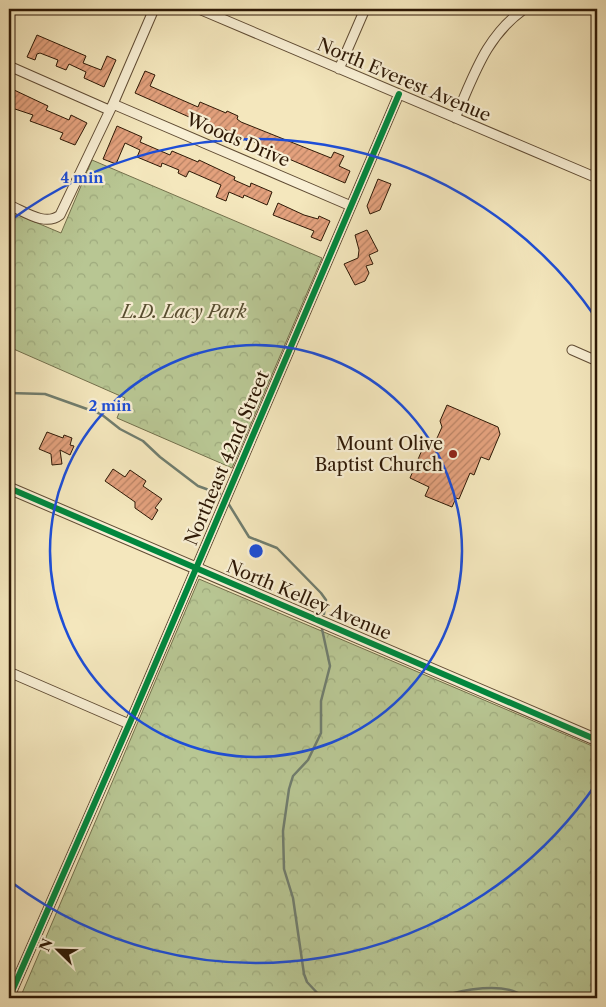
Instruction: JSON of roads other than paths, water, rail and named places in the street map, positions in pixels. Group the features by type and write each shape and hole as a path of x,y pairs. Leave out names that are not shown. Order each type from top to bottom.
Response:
{"street":[{"path":"9,205 46,220 53,221 60,215 111,107 154,9"},
{"name":"North Everest Avenue","path":"199,9 222,13 339,69 597,178"},
{"path":"339,69 365,9"},
{"path":"455,118 490,42 510,19 524,9"},
{"name":"Woods Drive","path":"9,66 350,206"},
{"name":"Northeast 42nd Street","path":"9,998 129,724 399,94"},
{"path":"572,350 597,361"},
{"name":"North Kelley Avenue","path":"9,488 597,740"},
{"path":"9,672 129,724"}],"waterway":[{"path":"9,393 45,394 101,414 120,429 143,441 160,457 198,486 220,494"},
{"path":"228,503 249,537 277,548 321,593 326,600 324,614"},
{"path":"322,629 330,666 321,701 321,733 308,760 293,776 289,789 283,831 284,869 293,898 304,974 307,982 322,998"},
{"path":"437,998 482,988 506,989 525,998"}],"place":[{"name":"Mount Olive Baptist Church","path":"453,454"}],"park label":[{"name":"L.D. Lacy Park","path":"184,312"}]}
